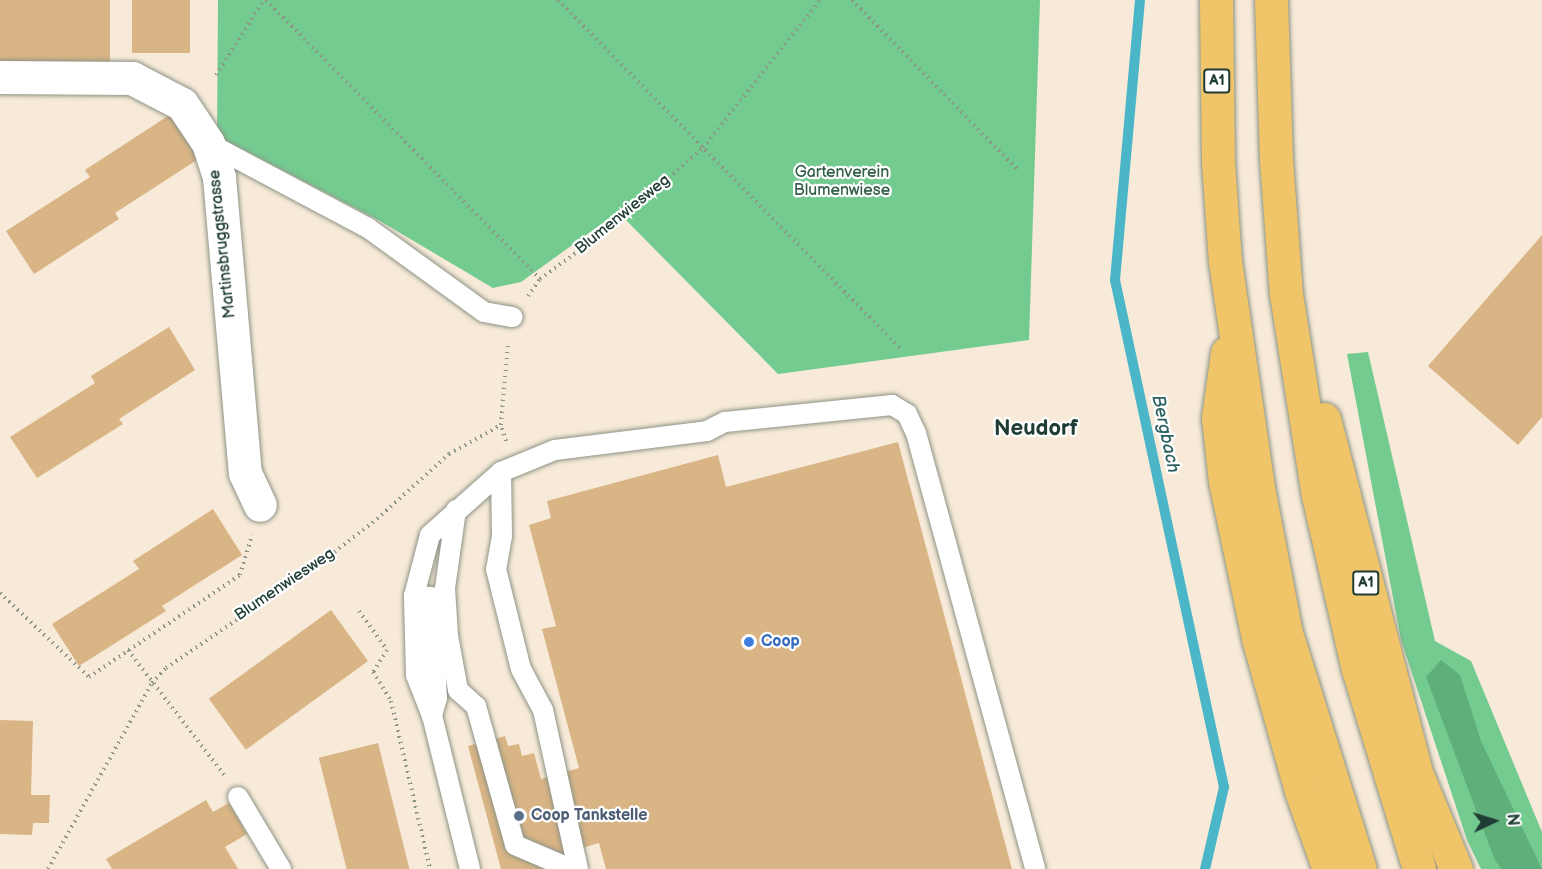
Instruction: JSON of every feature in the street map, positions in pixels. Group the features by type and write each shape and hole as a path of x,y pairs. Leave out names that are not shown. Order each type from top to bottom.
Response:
{"highway":[{"name":"A1","path":"1216,0 1218,162 1232,319 1286,633 1360,869"},
{"name":"A1","path":"1271,0 1275,159 1286,294 1318,495 1355,658 1419,869"},
{"name":"A1","path":"1286,294 1340,474 1378,635 1417,775 1456,869"},
{"name":"A1","path":"1232,319 1218,418 1225,481 1258,638 1301,791 1329,869"}],"street":[{"name":"Martinsbruggstrasse","path":"0,77 132,78 182,104 208,143 219,177 245,473 260,505"}],"lane":[{"path":"208,143 368,228 484,312 513,317"},
{"path":"470,869 435,707 416,675 414,596 430,535 501,472 555,450 707,432 725,422 892,405 907,414 920,445 1035,869"},
{"path":"501,472 502,536 496,569 521,669 543,710 578,869"},
{"path":"456,510 445,588 448,636 458,690"},
{"path":"435,707 447,689 458,690 476,706 515,845 571,869"},
{"path":"238,797 281,869"}],"path":[{"path":"216,75 265,0 540,279"},
{"path":"558,0 901,349"},
{"name":"Blumenwiesweg","path":"48,869 152,683 204,639 358,534 448,454 501,425 513,317 540,279 614,225 703,148 820,0"},
{"path":"852,0 1020,172"},
{"path":"501,425 506,441"},
{"path":"0,593 89,677 240,574 260,505"},
{"path":"359,611 387,650 373,672 391,701 430,869"},
{"path":"128,650 238,797"}],"green space":[{"name":"Gartenverein Blumenwiese","path":"218,0 1040,0 1029,340 778,374 618,212 521,282 493,288 380,221 217,136"},
{"path":"1368,352 1435,641 1471,661 1542,832 1542,869 1481,869 1467,840 1401,640 1347,354"},
{"path":"1441,660 1460,675 1481,741 1542,869 1501,869 1494,858 1426,677"}],"building":[{"path":"0,0 110,0 110,66 0,66"},
{"path":"132,0 190,0 190,53 132,53"},
{"path":"171,114 200,158 115,213 119,219 34,274 6,231 90,177 85,170"},
{"path":"1542,235 1542,417 1518,445 1428,366"},
{"path":"169,327 195,370 119,419 123,424 37,478 10,437 95,383 91,376"},
{"name":"Coop","path":"898,442 1012,869 606,869 599,843 561,854 565,869 501,869 468,746 505,736 508,746 519,744 522,756 534,753 541,779 579,768 542,629 556,626 529,525 551,518 547,501 718,455 726,487"},
{"path":"213,509 242,555 162,606 166,611 79,666 52,624 139,569 133,561"},
{"path":"331,610 368,661 246,750 209,699"},
{"path":"0,720 33,721 31,795 50,795 49,823 33,823 32,835 0,834"},
{"path":"378,743 409,869 347,869 319,758"},
{"path":"206,800 213,812 229,803 247,834 225,847 238,869 112,869 106,859"}],"waterway":[{"name":"Bergbach","path":"1140,0 1115,280 1224,787 1205,869"}],"place":[{"name":"Coop","path":"749,642"},
{"name":"Coop Tankstelle","path":"519,816"}],"district":[{"name":"Neudorf","path":"1036,429"}]}
